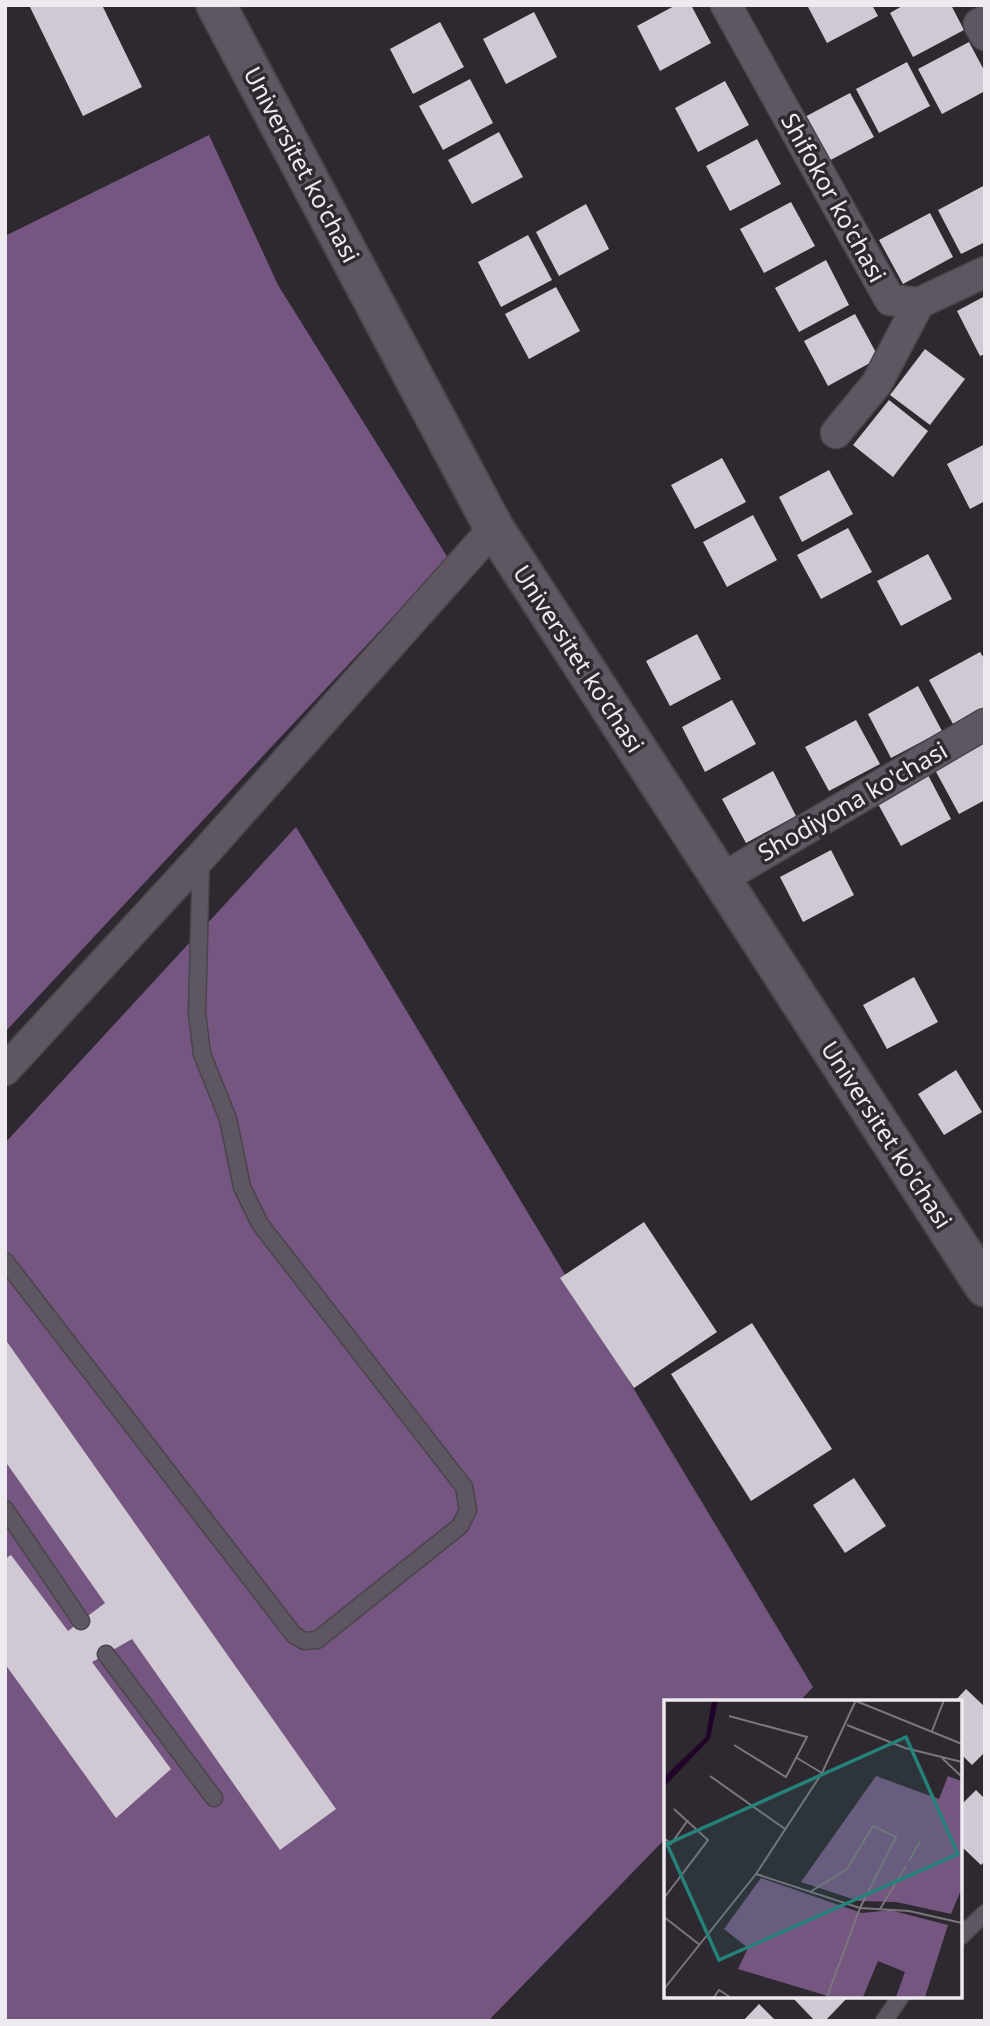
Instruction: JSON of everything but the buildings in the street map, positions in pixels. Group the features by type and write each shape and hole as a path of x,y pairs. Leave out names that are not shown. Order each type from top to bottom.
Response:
{"main road":[{"name":"Universitet ko'chasi","path":"216,5 494,528 985,1287"}],"street":[{"name":"Shifokor ko'chasi","path":"726,5 890,300 919,303"},
{"path":"985,21 979,24 985,35"},
{"path":"836,433 877,383 919,303 985,272"},
{"path":"5,1070 201,857 494,528"},
{"name":"Shodiyona ko'chasi","path":"720,879 985,724"}],"lane":[{"path":"5,1261 294,1635 304,1641 317,1640 460,1526 468,1510 464,1487 260,1224 242,1187 228,1119 202,1054 197,1013 201,857"},
{"path":"5,1509 81,1621"},
{"path":"106,1654 214,1798"},
{"path":"962,1935 985,1913"},
{"path":"884,2021 900,1998"}],"shaded area":[{"path":"209,135 278,285 448,558 5,1032 5,236"},
{"path":"296,827 813,1687 801,1700 664,1700 664,1840 488,2021 5,2021 5,1143"}]}
